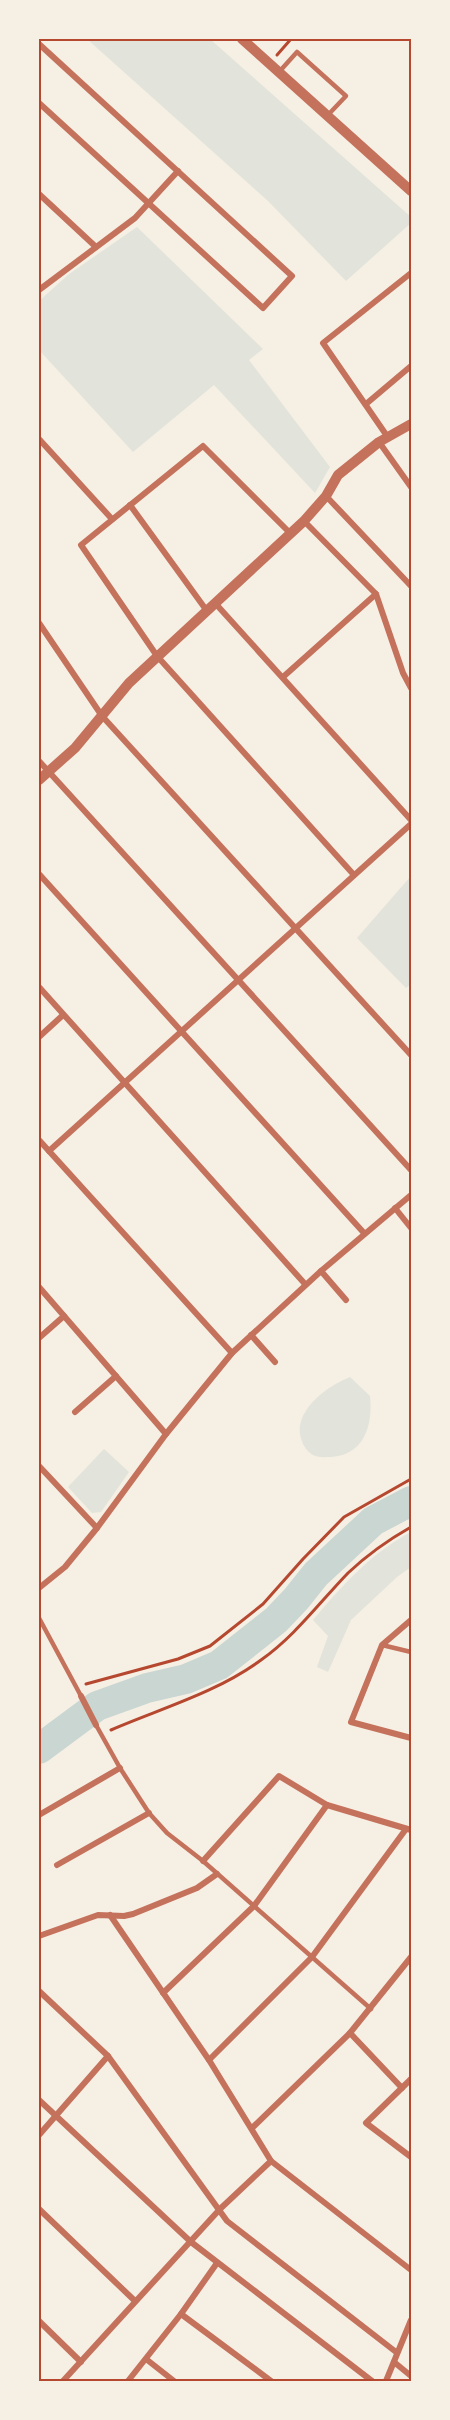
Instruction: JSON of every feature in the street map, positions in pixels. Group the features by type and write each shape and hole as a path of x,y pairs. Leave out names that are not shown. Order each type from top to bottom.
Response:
{"street":[{"path":"242,39 411,191"},
{"path":"39,44 292,276 263,308 39,103"},
{"path":"39,290 135,218 178,171"},
{"path":"39,194 96,247"},
{"path":"411,273 323,343 366,404 411,487"},
{"path":"366,404 411,366"},
{"path":"39,780 75,748 129,683 304,522 326,496 338,475 383,439 411,424"},
{"path":"39,439 111,518"},
{"path":"291,534 203,446 111,518 81,545 158,656 354,875"},
{"path":"326,496 411,586"},
{"path":"49,1151 411,822 283,677 211,607 130,505"},
{"path":"304,522 376,594 403,673 411,688"},
{"path":"283,677 376,594"},
{"path":"39,623 102,716 411,1055"},
{"path":"403,673 411,670"},
{"path":"39,761 411,1170"},
{"path":"39,874 364,1233"},
{"path":"39,987 305,1284"},
{"path":"39,1037 63,1015"},
{"path":"39,1140 232,1353"},
{"path":"39,1588 65,1567 97,1528 166,1434 232,1353 305,1284 411,1195"},
{"path":"395,1208 411,1228"},
{"path":"321,1271 346,1300"},
{"path":"39,1287 166,1434"},
{"path":"39,1338 64,1316"},
{"path":"251,1335 275,1362"},
{"path":"75,1412 116,1376"},
{"path":"39,1466 97,1528"},
{"path":"411,1620 382,1645 351,1722 411,1738"},
{"path":"81,1696 96,1725"},
{"path":"39,1815 120,1768"},
{"path":"203,1861 279,1776 327,1805 409,1829 312,1957 209,2060"},
{"path":"163,1993 254,1906 327,1805"},
{"path":"57,1864 148,1813"},
{"path":"39,1936 98,1915 133,1914 197,1887 217,1874"},
{"path":"110,1915 209,2060 271,2161 411,2270"},
{"path":"252,2128 350,2033 411,1957"},
{"path":"39,1991 108,2056 227,2221 396,2352"},
{"path":"350,2033 402,2088"},
{"path":"39,2135 108,2056"},
{"path":"411,2079 366,2123 411,2157"},
{"path":"39,2100 191,2242 372,2381"},
{"path":"63,2381 220,2209 271,2161"},
{"path":"39,2209 135,2301"},
{"path":"128,2381 181,2314 217,2263"},
{"path":"181,2314 271,2381"},
{"path":"386,2381 411,2320"},
{"path":"39,2321 81,2362"},
{"path":"146,2359 174,2381"},
{"path":"394,2362 411,2376"}],"lane":[{"path":"278,72 297,52 346,96 327,116"},
{"path":"39,1618 81,1696"},
{"path":"382,1645 411,1652"},
{"path":"96,1725 148,1813 167,1833 203,1861 371,2009"}],"path":[{"path":"276,56 291,39"},
{"path":"76,1686 178,1659 210,1646 263,1604 344,1517 411,1479"},
{"path":"101,1734 158,1710 195,1698 232,1679 261,1660 291,1636 348,1574 388,1540 411,1527"}],"shaded area":[{"path":"87,39 210,39 411,217 411,223 346,281 268,201"},
{"path":"137,227 263,349 249,360 330,467 315,493 214,385 133,452 39,350 39,301 69,274"},
{"path":"411,876 411,984 406,988 357,938"},
{"path":"350,1377 370,1396 368,1427 359,1444 352,1451 331,1457 315,1456 303,1443 300,1430 306,1410 331,1387"},
{"path":"104,1449 129,1472 101,1512 92,1513 68,1487"},
{"path":"411,1532 411,1567 351,1620 328,1672 317,1667 328,1636 313,1620 370,1560 396,1540"}],"waterway":[{"path":"39,1749 97,1706 147,1688 186,1679 219,1665 276,1620 316,1574 373,1521 411,1501"}]}
